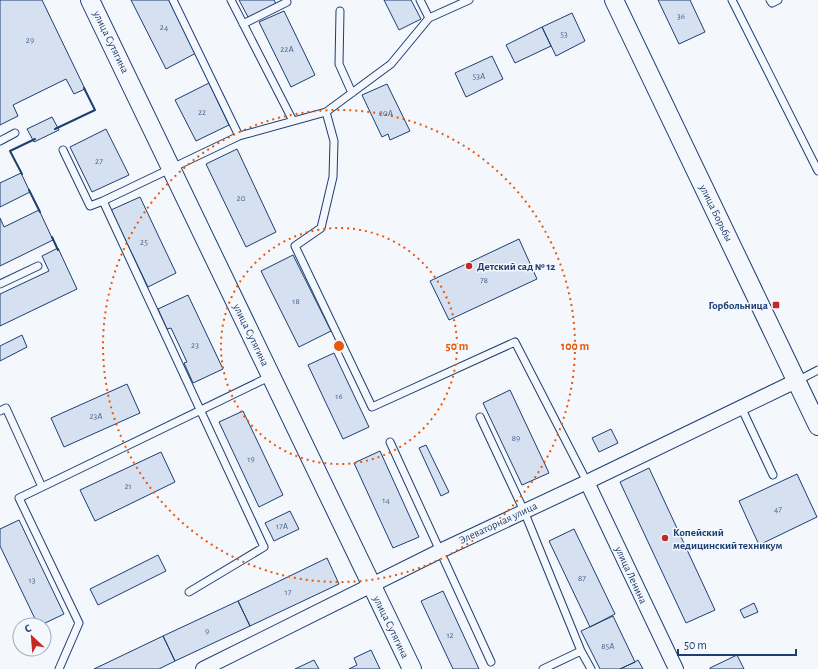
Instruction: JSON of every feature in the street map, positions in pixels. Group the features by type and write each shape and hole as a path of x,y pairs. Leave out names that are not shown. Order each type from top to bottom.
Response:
{"street":[{"name":"улица Сутягина","path":"90,0 412,669"},
{"name":"улица Борьбы","path":"614,0 818,426"},
{"name":"Элеваторная улица","path":"203,669 440,551 796,381"},
{"name":"улица Ленина","path":"586,482 676,669"}],"lane":[{"path":"173,0 239,136"},
{"path":"231,0 293,121"},
{"path":"243,24 287,2 286,0"},
{"path":"420,0 429,18"},
{"path":"63,150 90,206 239,136 326,112 391,64 429,18 469,0"},
{"path":"732,0 818,171"},
{"path":"770,0 772,3 778,0"},
{"path":"340,12 339,64 352,93"},
{"path":"326,112 334,141 333,177 321,228 294,246 372,407 515,342 586,482"},
{"path":"0,141 15,133"},
{"path":"103,201 264,547 189,592"},
{"path":"0,284 38,266"},
{"path":"796,381 818,370"},
{"path":"58,669 79,623 19,498 271,376"},
{"path":"0,410 6,408 42,487"},
{"path":"740,408 773,475"},
{"path":"480,417 524,511 581,651 591,669"},
{"path":"390,442 491,662"},
{"path":"543,669 581,651"}],"building":[{"path":"0,0 42,0 85,89 74,94 66,79 13,105 18,116 0,125"},
{"path":"131,0 169,0 196,53 166,69"},
{"path":"239,0 274,0 276,4 248,17"},
{"path":"384,0 411,0 421,19 399,30"},
{"path":"658,0 690,0 705,32 679,44"},
{"path":"284,11 315,75 291,87 259,22"},
{"path":"572,13 585,41 556,56 542,27"},
{"path":"542,27 551,46 515,63 506,45"},
{"path":"492,56 503,79 466,97 455,73"},
{"path":"209,83 229,125 196,141 175,100"},
{"path":"387,84 410,131 390,140 388,134 382,137 362,95"},
{"path":"52,117 59,130 34,142 27,129"},
{"path":"106,129 129,175 92,192 70,147"},
{"path":"237,149 276,232 246,247 206,164"},
{"path":"21,173 30,192 0,207 0,183"},
{"path":"140,197 176,273 148,287 111,210"},
{"path":"39,210 53,240 0,266 0,218 4,227"},
{"path":"519,239 537,279 449,320 430,281"},
{"path":"58,248 77,289 0,326 0,294 49,271 42,256"},
{"path":"293,255 331,331 299,347 261,271"},
{"path":"188,295 223,369 193,383 184,363 187,362 171,328 167,329 158,309"},
{"path":"22,335 27,347 0,361 0,346"},
{"path":"334,353 369,427 343,439 308,365"},
{"path":"127,384 140,413 64,447 51,418"},
{"path":"510,390 549,473 522,485 483,403"},
{"path":"243,411 283,495 259,507 219,422"},
{"path":"611,429 618,443 599,452 592,438"},
{"path":"426,445 449,492 441,496 419,448"},
{"path":"380,451 419,537 393,548 354,463"},
{"path":"161,452 175,482 95,521 80,490"},
{"path":"649,468 715,610 686,623 620,482"},
{"path":"797,474 817,517 759,545 739,501"},
{"path":"290,511 299,529 274,541 265,523"},
{"path":"19,520 64,614 52,620 52,617 34,617 0,546 0,529"},
{"path":"574,529 615,614 590,627 549,541"},
{"path":"158,555 166,571 98,605 90,589"},
{"path":"327,558 339,584 250,626 238,601"},
{"path":"443,591 479,669 453,669 421,601"},
{"path":"238,601 250,626 175,661 163,636"},
{"path":"754,603 758,612 744,618 740,610"},
{"path":"613,616 635,662 620,669 600,669 581,631"},
{"path":"163,636 175,661 159,669 94,669"},
{"path":"371,650 380,669 349,669 357,665 354,658"},
{"path":"737,655 744,669 710,669 710,668"},
{"path":"314,660 319,669 295,669"},
{"path":"638,660 643,669 620,669 635,662"}],"wall":[{"path":"55,129 95,110 84,88"},
{"path":"22,174 10,151 35,139"},
{"path":"29,190 40,212"},
{"path":"52,237 58,250"}],"place":[{"name":"Детский сад № 12","path":"469,266"},
{"name":"Горбольница","path":"776,305"},
{"name":"Копейский медицинский техникум","path":"665,538"}]}
